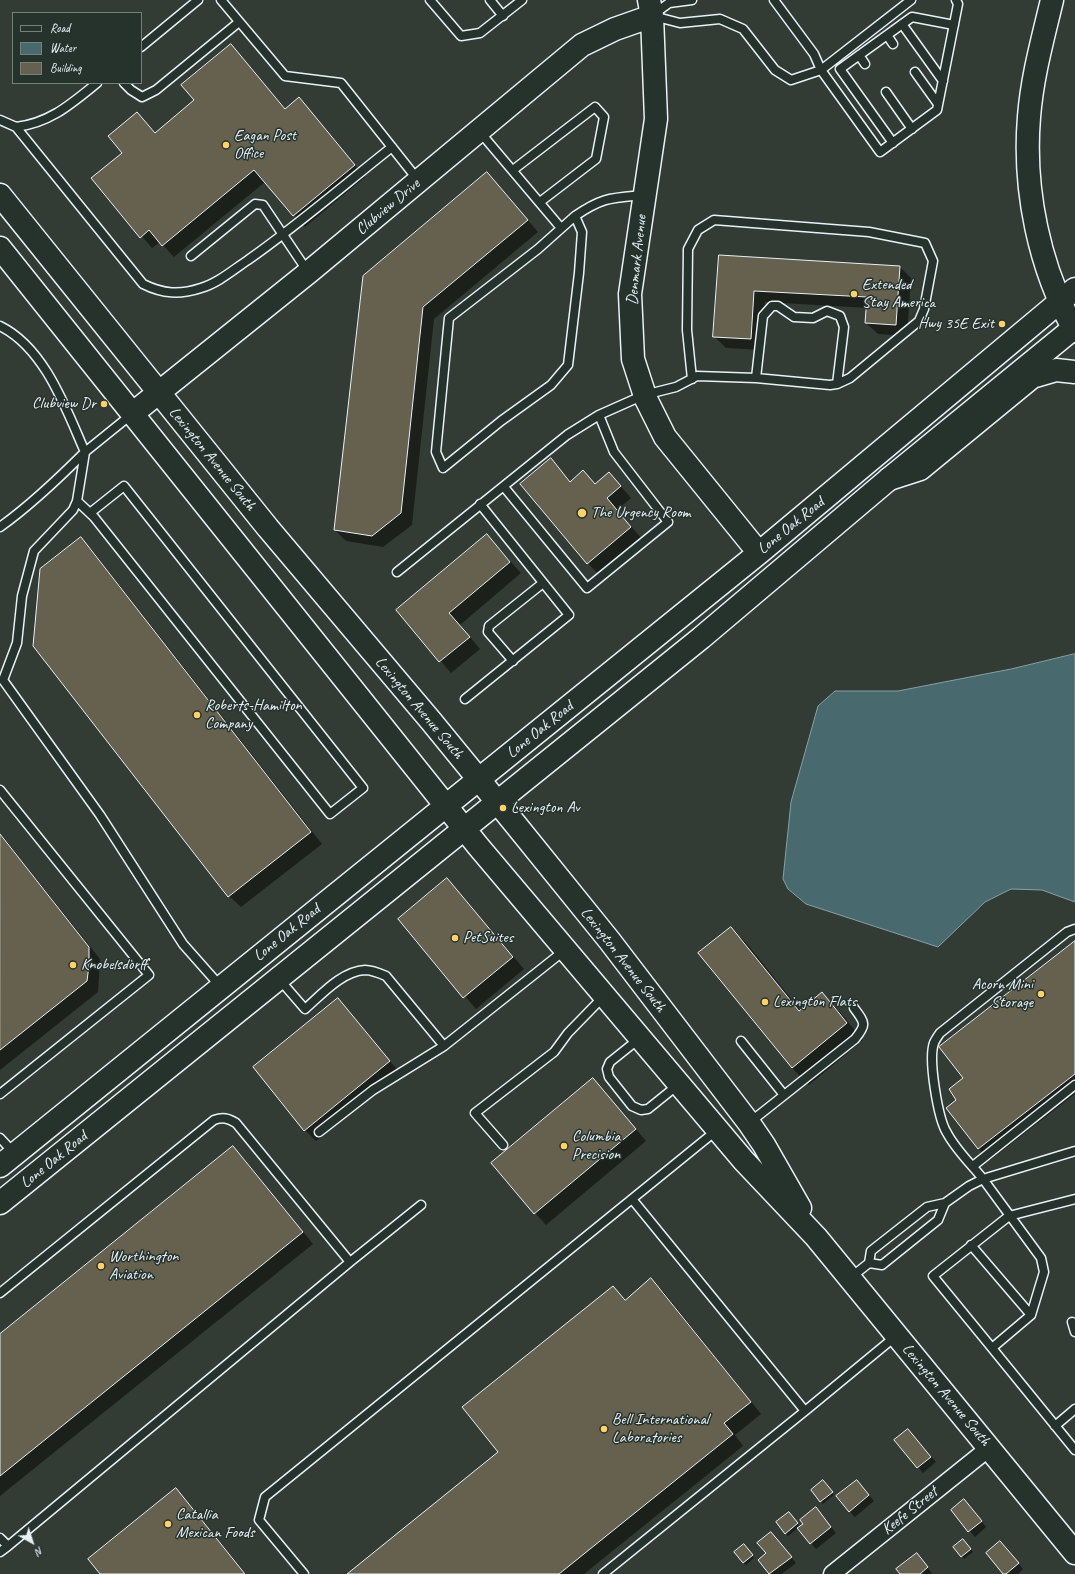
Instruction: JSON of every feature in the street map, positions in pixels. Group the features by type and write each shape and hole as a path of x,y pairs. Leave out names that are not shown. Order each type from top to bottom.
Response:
{"main road":[{"path":"1052,0 1034,82 1029,116 1028,150 1034,213 1051,279 1068,295 1074,329"},
{"name":"Clubview Drive","path":"132,414 309,272 582,45 651,8"},
{"name":"Denmark Avenue","path":"651,8 656,119 630,294 634,359 644,395 665,437 759,553"},
{"name":"Lexington Avenue South","path":"0,195 268,528 497,802 608,940 764,1145 816,1237"},
{"name":"Lexington Avenue South","path":"0,248 464,829 717,1130 744,1161 816,1237 1075,1553"},
{"name":"Lone Oak Road","path":"7,1160 759,553 1068,295"},
{"name":"Lone Oak Road","path":"0,1203 701,638 890,479 1074,329"},
{"path":"890,479 920,468 1032,378 1056,370 1075,372"}],"street":[{"name":"Keefe Street","path":"832,1574 989,1448"}],"lane":[{"path":"142,46 198,0"},
{"path":"221,0 285,76 341,83 419,181"},
{"path":"430,0 461,36 480,33 522,0"},
{"path":"490,0 503,16"},
{"path":"651,8 669,3 692,0"},
{"path":"774,0 814,54 821,70 880,152 937,110 958,4 956,0"},
{"path":"651,8 680,23 720,19 743,29 775,70 791,80 821,70 911,0"},
{"path":"893,143 840,69 912,17 954,25"},
{"path":"125,84 130,90 142,97 156,90 239,22"},
{"path":"902,24 943,81"},
{"path":"887,35 894,44"},
{"path":"859,55 866,64"},
{"path":"915,72 938,104"},
{"path":"16,127 33,125 48,119 74,102 96,84"},
{"path":"886,92 912,129"},
{"path":"513,170 595,107 604,117 596,159 540,202"},
{"path":"0,120 16,127 143,284 158,292 186,292 203,288 216,282 284,235 392,147"},
{"path":"478,131 513,170 561,228"},
{"path":"575,216 582,232 579,273 568,365 551,385 501,421 443,468 436,452 449,318 538,249 575,216 594,203 609,198 645,195"},
{"path":"191,256 255,204 263,205 309,272"},
{"path":"397,572 480,504 504,487 567,434 599,415 644,395 676,387 697,376 756,378 830,385 837,384 850,378 919,321 924,309 933,261 925,243 869,232 714,220 698,230 688,249 687,330 692,378"},
{"path":"756,378 763,316 772,306 778,306 794,316 814,318 827,311 840,316 844,327 837,384"},
{"path":"0,326 12,332 32,351 57,389 85,452 77,500 73,510 34,551 22,596 17,643 3,680 100,815 183,944 221,987"},
{"path":"0,527 20,513 52,485 85,452 132,414"},
{"path":"504,487 587,588 668,522 614,452 599,415"},
{"path":"77,500 90,513 330,814 363,788 124,486 90,513"},
{"path":"465,699 569,615 480,504"},
{"path":"512,661 488,632 489,626 543,583"},
{"path":"0,790 149,975 0,1094"},
{"path":"992,1348 1031,1315 1044,1272 1044,1265 1041,1258 983,1179 948,1135 942,1124 938,1113 934,1070 934,1044 940,1033 1067,932 1075,929"},
{"path":"319,1132 373,1090 444,1046 565,950"},
{"path":"279,978 305,1009 344,977 355,972 365,970 386,976 444,1046"},
{"path":"503,1145 475,1113 554,1052 568,1033 605,996"},
{"path":"749,1124 859,1034 863,1029 864,1022 854,1008"},
{"path":"640,1038 610,1062 607,1069 609,1077 632,1106 641,1110 648,1109 679,1083"},
{"path":"741,1041 784,1095"},
{"path":"973,1166 1075,1085"},
{"path":"0,1293 214,1120 222,1117 236,1123 350,1262"},
{"path":"304,1574 259,1520 265,1497 717,1130"},
{"path":"0,1138 7,1160"},
{"path":"850,1279 869,1263 871,1251 927,1207 945,1203 969,1186 983,1179 1075,1151"},
{"path":"632,1199 804,1411"},
{"path":"1075,1199 1009,1216 933,1276 1075,1450"},
{"path":"869,1263 882,1264 926,1230 938,1220 945,1203"},
{"path":"0,1552 421,1205"},
{"path":"971,1245 1031,1315"},
{"path":"1072,1322 1075,1332"},
{"path":"602,1574 896,1336"},
{"path":"1055,1426 1075,1409"},
{"path":"0,1538 8,1546"}],"water":[{"path":"1075,654 1075,902 1042,890 1011,889 985,902 938,947 806,904 788,889 783,879 791,802 818,706 835,691 898,691 1011,669"}],"building":[{"name":"Eagan Post Office","path":"231,44 285,109 299,97 355,165 293,216 254,170 162,246 149,230 140,238 91,178 122,153 108,136 137,112 155,133 194,100 181,85"},
{"path":"487,172 528,220 423,307 401,513 372,536 334,530 363,276"},
{"name":"Extended Stay America","path":"719,255 900,266 896,325 865,323 867,297 754,291 751,339 713,337"},
{"name":"The Urgency Room","path":"551,458 570,482 583,470 595,484 609,472 621,486 607,498 631,527 587,564 520,484"},
{"path":"487,534 510,562 449,613 470,637 439,662 396,610"},
{"path":"81,537 311,832 228,897 33,646 40,569"},
{"path":"0,834 89,947 89,965 87,981 0,1050"},
{"name":"PetSuites","path":"447,878 513,957 463,998 398,919"},
{"name":"Lexington Flats","path":"731,927 799,1011 822,992 847,1023 792,1068 698,953"},
{"name":"Acorn Mini Storage","path":"1075,941 1075,1074 978,1149 946,1108 956,1100 949,1089 963,1078 939,1047"},
{"path":"338,998 390,1061 304,1131 253,1067"},
{"name":"Columbia Precision","path":"593,1078 636,1129 534,1214 491,1163"},
{"path":"233,1146 303,1232 0,1476 0,1334"},
{"name":"Bell International Laboratories","path":"651,1278 751,1402 724,1423 733,1434 559,1574 347,1574 498,1452 462,1407 613,1286 625,1300"},
{"path":"908,1429 931,1457 917,1468 894,1440"},
{"path":"823,1480 833,1492 820,1502 811,1490"},
{"path":"857,1480 869,1495 849,1512 836,1496"},
{"name":"Catallia Mexican Foods","path":"176,1488 245,1574 100,1574 88,1559"},
{"path":"964,1499 982,1521 968,1532 951,1510"},
{"path":"816,1507 831,1527 810,1544 797,1528 803,1524 800,1520"},
{"path":"789,1512 798,1523 785,1534 776,1522"},
{"path":"771,1532 792,1557 769,1574 758,1560 766,1553 757,1543"},
{"path":"963,1539 971,1549 961,1557 953,1547"},
{"path":"1000,1541 1019,1563 1006,1574 1003,1574 986,1553"},
{"path":"744,1544 753,1555 743,1563 734,1552"},
{"path":"917,1553 928,1567 920,1574 900,1574 896,1569"}],"place":[{"name":"Eagan Post Office","path":"226,145"},
{"name":"Extended Stay America","path":"854,294"},
{"name":"Hwy 35E Exit","path":"1002,324"},
{"name":"Clubview Dr","path":"104,404"},
{"name":"The Urgency Room","path":"582,513"},
{"name":"Roberts-Hamilton Company","path":"197,715"},
{"name":"Lexington Av","path":"503,808"},
{"name":"PetSuites","path":"455,938"},
{"name":"Knobelsdorff","path":"73,965"},
{"name":"Acorn Mini Storage","path":"1041,994"},
{"name":"Lexington Flats","path":"765,1002"},
{"name":"Columbia Precision","path":"564,1146"},
{"name":"Worthington Aviation","path":"101,1266"},
{"name":"Bell International Laboratories","path":"604,1429"},
{"name":"Catallia Mexican Foods","path":"168,1524"}]}
